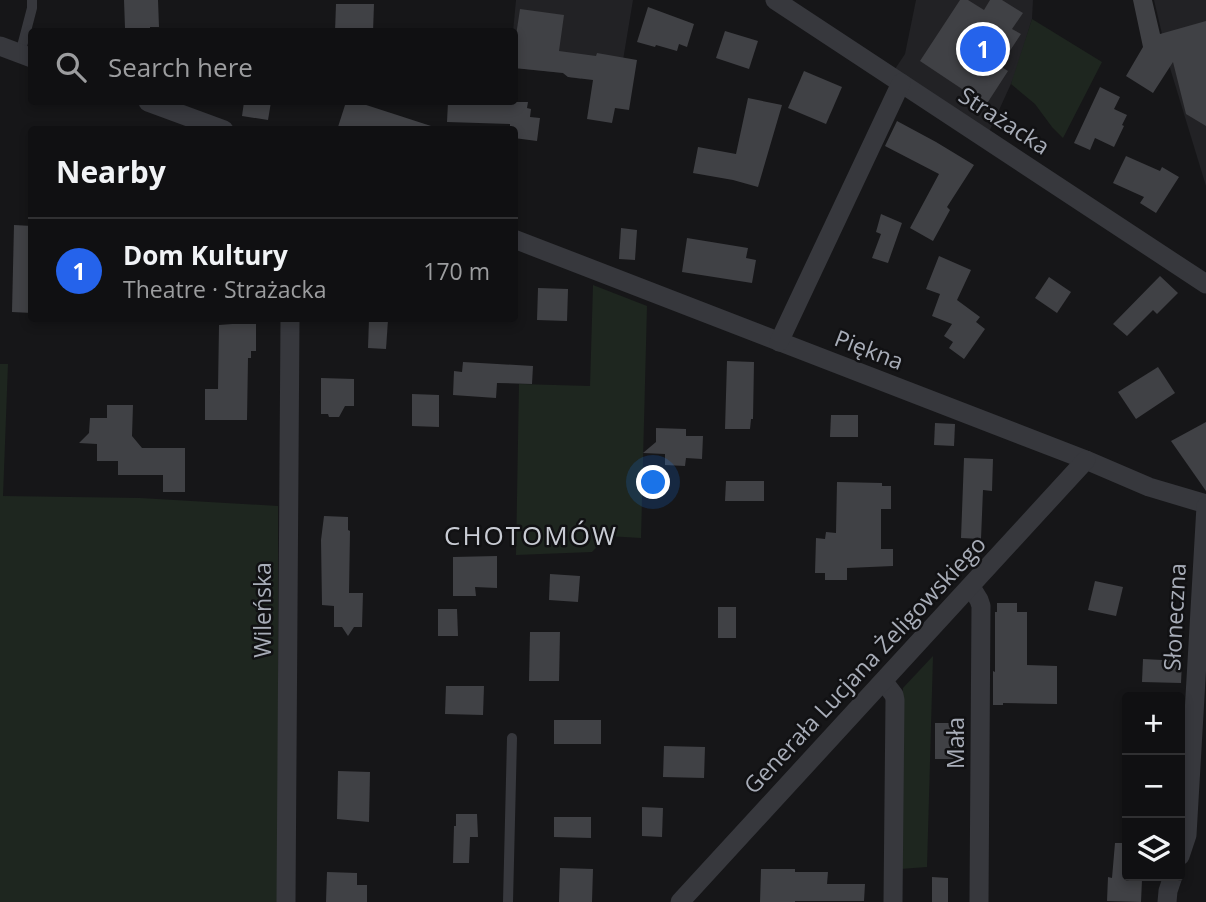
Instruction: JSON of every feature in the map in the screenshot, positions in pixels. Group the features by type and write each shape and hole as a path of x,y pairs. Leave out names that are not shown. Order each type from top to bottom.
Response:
{"street":[{"name":"Strażacka","path":"775,0 1206,284"},
{"path":"0,46 26,56"},
{"path":"779,342 901,83"},
{"path":"156,105 213,126"},
{"name":"Piękna","path":"518,241 1086,460 1149,487 1206,505"},
{"name":"Wileńska","path":"286,902 290,322"},
{"name":"Generała Lucjana Żeligowskiego","path":"680,902 1086,460"},
{"name":"Słoneczna","path":"1185,841 1206,505"},
{"name":"Mała","path":"971,587 981,606 979,902"},
{"path":"884,682 895,700 893,902"},
{"path":"1167,902 1171,881"}],"lane":[{"path":"30,28 32,0"},
{"path":"508,902 512,737"}],"shaded area":[{"path":"516,0 633,0 620,78 582,73 581,79 568,77 563,73 518,68 518,28 513,28"},
{"path":"916,0 1033,0 1032,19 1015,75 989,132 895,69 905,54"},
{"path":"1154,0 1206,0 1206,186 1170,68"},
{"path":"1032,19 1102,62 1063,138 1035,104 1011,84"},
{"path":"593,285 647,306 641,538 607,536 592,552 516,555 519,384 590,386"},
{"path":"0,364 8,364 3,496 140,498 278,506 278,902 0,902"},
{"path":"933,656 927,867 900,869 903,688"}],"building":[{"path":"124,0 158,0 159,27 125,28"},
{"path":"960,0 968,0 984,10 990,0 1002,0 1023,13 1012,29 1021,34 1000,66 1008,71 986,105 920,61"},
{"path":"1133,0 1152,0 1160,34 1206,21 1206,126 1186,114 1173,62 1153,93 1126,76 1143,47"},
{"path":"336,4 374,4 373,28 335,28"},
{"path":"648,7 694,24 687,47 679,44 677,51 637,42"},
{"path":"520,9 564,15 559,51 596,56 597,53 637,60 629,110 615,108 612,123 587,119 593,80 568,77 563,73 518,68 517,28"},
{"path":"725,31 758,41 749,69 716,58"},
{"path":"804,71 842,87 826,124 788,108"},
{"path":"1100,87 1120,97 1114,109 1127,115 1114,147 1095,138 1090,150 1074,143"},
{"path":"748,98 782,105 758,187 693,173 698,147 736,154"},
{"path":"518,102 528,102 530,117 540,118 537,141 518,139 518,126 510,124 447,122 448,105 518,105"},
{"path":"244,105 270,105 268,120 242,116"},
{"path":"345,105 366,105 431,126 338,126"},
{"path":"897,121 974,165 947,207 950,210 933,241 910,228 939,174 885,146"},
{"path":"1126,156 1160,171 1162,167 1179,177 1156,213 1140,203 1144,197 1113,183"},
{"path":"881,214 902,223 888,263 872,258 881,234 876,232"},
{"path":"14,225 28,226 28,313 12,312"},
{"path":"621,228 637,230 635,260 619,259"},
{"path":"687,238 748,248 746,258 756,260 752,283 682,272"},
{"path":"939,256 971,270 957,300 980,317 976,322 985,329 964,359 949,348 953,342 944,336 952,324 932,316 940,294 926,289"},
{"path":"1160,276 1178,293 1157,314 1153,310 1127,336 1113,324"},
{"path":"1049,277 1071,292 1057,313 1035,298"},
{"path":"538,288 568,289 567,321 537,320"},
{"path":"369,322 388,322 386,349 368,348"},
{"path":"256,324 256,351 251,351 251,358 248,358 247,420 205,420 205,389 218,389 219,325"},
{"path":"727,361 754,362 753,419 750,429 725,429"},
{"path":"463,362 533,366 532,384 497,383 496,398 453,395 454,371 462,372"},
{"path":"1158,367 1175,393 1136,419 1118,392"},
{"path":"321,378 354,379 354,406 345,406 339,417 321,414"},
{"path":"412,394 439,395 439,427 412,426"},
{"path":"107,405 133,405 132,436 142,448 185,448 185,492 163,492 163,475 118,475 118,461 97,461 97,444 79,443 89,433 90,418 107,418"},
{"path":"831,415 858,415 858,437 830,437"},
{"path":"1206,422 1206,491 1171,441"},
{"path":"935,423 955,424 954,446 934,445"},
{"path":"656,428 686,429 686,436 703,436 702,459 686,458 685,466 665,465 665,454 643,453 656,442"},
{"path":"964,458 993,459 992,491 983,490 981,539 961,538"},
{"path":"726,481 764,481 764,501 725,501"},
{"path":"837,482 882,483 882,486 891,486 891,509 881,509 881,549 893,549 893,566 847,568 847,580 825,580 825,573 815,573 816,538 825,539 826,532 836,533"},
{"path":"324,516 348,517 349,593 363,593 362,627 354,627 348,636 342,627 334,627 334,606 322,605 321,540"},
{"path":"497,556 497,588 475,587 476,596 453,596 453,557"},
{"path":"550,574 580,576 578,602 549,600"},
{"path":"1095,581 1123,587 1116,616 1088,610"},
{"path":"997,603 1017,603 1017,612 1027,612 1027,665 1057,666 1057,704 993,705"},
{"path":"718,607 736,607 736,638 718,638"},
{"path":"438,609 457,609 458,636 438,636"},
{"path":"530,632 560,632 559,681 529,681"},
{"path":"1143,659 1182,661 1181,683 1142,682"},
{"path":"446,686 484,686 483,715 445,714"},
{"path":"554,720 601,720 601,744 554,744"},
{"path":"935,723 961,723 961,759 935,759"},
{"path":"664,746 705,747 704,778 663,777"},
{"path":"338,771 370,772 369,822 337,819"},
{"path":"642,807 663,808 662,837 642,836"},
{"path":"456,814 477,814 478,837 470,837 469,863 453,863"},
{"path":"554,817 591,817 591,838 554,837"},
{"path":"1115,843 1122,843 1122,881 1142,881 1141,902 1107,901 1108,877 1112,878"},
{"path":"560,868 593,869 592,902 559,902"},
{"path":"761,869 828,872 827,884 865,884 864,901 760,902"},
{"path":"327,872 357,873 357,885 367,885 367,902 326,902"},
{"path":"932,877 948,878 948,902 932,902"}],"place":[{"name":"Dom Kultury","path":"983,49"}],"district":[{"name":"CHOTOMÓW","path":"531,536"}]}
